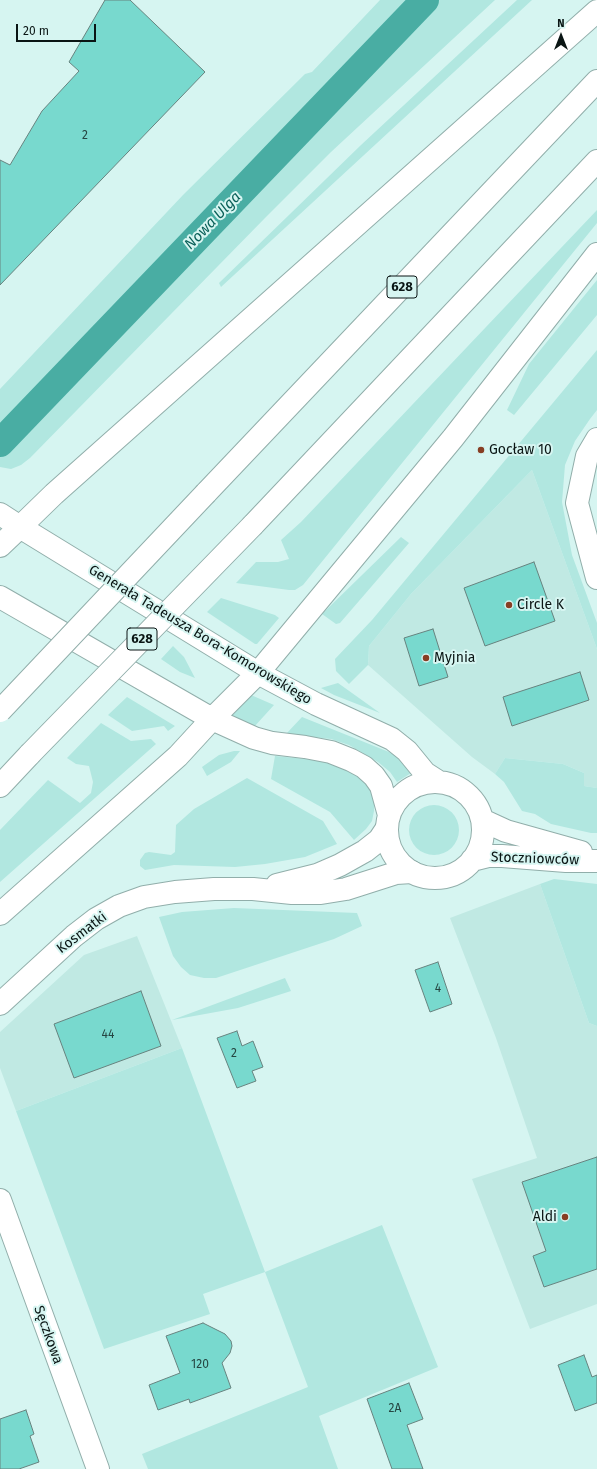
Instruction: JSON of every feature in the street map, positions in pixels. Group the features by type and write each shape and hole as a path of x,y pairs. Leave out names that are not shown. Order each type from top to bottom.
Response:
{"main road":[{"path":"0,546 54,494 597,11"},
{"name":"628","path":"0,710 597,80"},
{"name":"628","path":"0,786 253,525 597,161"},
{"path":"0,914 178,756 258,673 453,438 597,254"},
{"path":"597,439 587,456 577,503 597,578"},
{"name":"Generała Tadeusza Bora-Komorowskiego","path":"0,514 258,673 316,704 392,739 407,751 425,772 439,782"},
{"path":"0,597 212,719 254,738 272,744 305,747 331,752 364,767 374,776 381,786 388,821 388,841 393,854 401,864 412,872 424,877 438,878 451,875 462,869 472,860 479,849 482,836 482,820 476,806 467,794 454,786 439,782 412,788 403,794 395,804 388,821"},
{"name":"Stoczniowców","path":"482,820 506,831 597,856"},
{"name":"Kosmatki","path":"252,889 289,883 317,875 340,865 379,840 388,821"},
{"name":"Stoczniowców","path":"472,860 488,856 502,856 566,861 597,861"},
{"name":"Kosmatki","path":"0,1004 74,936 96,919 119,906 144,897 175,892 214,889 252,889 292,893 321,893 346,889 396,873 412,872"},
{"name":"Sęczkowa","path":"0,1200 98,1469"}],"shaded area":[{"path":"380,0 413,0 347,67 0,431 0,389 183,195 305,74 312,72"},
{"path":"436,0 495,0 331,152 30,458 21,465 11,469 0,467 0,453 30,420 253,192 326,113"},
{"path":"517,0 532,0 221,287 219,283 361,145"},
{"path":"597,210 597,223 303,585 295,590 289,590 236,583 256,562 278,562 289,559 281,540 301,522"},
{"path":"597,280 597,315 514,415 507,410 529,364"},
{"path":"597,350 597,410 575,441 565,465 562,502 572,555 597,623 597,649 532,470 411,594 369,646 368,665 349,684 336,671 335,659 372,620"},
{"path":"532,470 597,649 597,788 584,786 584,773 563,764 505,758 495,774 472,757 368,665 369,646 411,594"},
{"path":"401,537 409,543 340,623 336,624 322,614"},
{"path":"221,598 275,615 279,618 257,644 255,644 207,612"},
{"path":"173,646 184,657 195,678 180,672 161,659"},
{"path":"338,683 380,713 334,695 321,688"},
{"path":"251,695 274,705 254,727 230,718"},
{"path":"127,697 175,726 168,731 164,726 132,731 108,715"},
{"path":"302,717 389,752 402,760 411,773 397,782 390,772 378,762 349,745 331,739 286,734"},
{"path":"101,723 131,741 151,739 156,744 0,882 0,830 48,780 80,803 91,793 93,782 89,766 76,764 67,758"},
{"path":"240,751 231,762 207,776 202,767 219,755"},
{"path":"275,756 316,760 329,763 344,767 362,779 370,788 374,799 372,821 354,840 330,812 271,779"},
{"path":"505,758 563,764 584,773 584,786 597,788 597,833 551,824 535,814 522,811 504,782 495,774"},
{"path":"247,778 323,821 337,844 305,857 265,864 235,867 174,865 145,870 140,866 140,860 145,853 149,852 171,855 175,852 176,825 194,809"},
{"path":"429,805 439,805 452,812 459,825 459,835 452,848 439,855 429,855 420,851 413,844 409,835 409,825 413,816 420,809"},
{"path":"554,879 597,884 597,1026 589,1023 540,884"},
{"path":"540,884 589,1023 597,1026 597,1304 530,1329 472,1179 537,1158 496,1038 450,918"},
{"path":"234,908 357,913 362,926 334,939 216,978 204,978 190,975 181,967 173,956 159,917 182,912"},
{"path":"137,936 182,1048 16,1111 0,1068 0,1032 84,955"},
{"path":"285,978 291,991 238,1008 172,1020"},
{"path":"182,1048 265,1272 203,1294 210,1314 104,1349 16,1111"},
{"path":"382,1225 438,1367 319,1416 338,1469 148,1469 142,1454 308,1387 265,1272"}],"building":[{"path":"105,0 130,0 205,72 0,285 0,160 10,165 42,111 79,71 69,62"},
{"name":"Circle K","path":"534,562 555,621 485,646 464,588"},
{"name":"Myjnia","path":"433,629 448,677 419,686 404,638"},
{"path":"580,672 589,700 512,726 503,697"},
{"path":"438,962 452,1004 430,1012 415,970"},
{"path":"141,991 161,1046 74,1078 54,1024"},
{"path":"237,1031 242,1046 253,1041 263,1067 252,1071 256,1081 237,1088 217,1038"},
{"name":"Aldi","path":"597,1157 597,1269 544,1287 533,1256 546,1251 522,1182"},
{"path":"203,1323 225,1334 231,1341 232,1346 230,1353 222,1363 231,1388 190,1403 189,1399 158,1410 149,1385 180,1373 166,1336"},
{"path":"584,1355 592,1377 597,1375 597,1403 575,1411 558,1365"},
{"path":"409,1383 423,1419 407,1425 423,1469 392,1469 367,1399"},
{"path":"26,1410 34,1434 30,1436 39,1462 19,1469 0,1469 0,1419"}],"waterway":[{"name":"Nowa Ulga","path":"0,443 425,0"}],"place":[{"name":"Gocław 10","path":"481,450"},
{"name":"Circle K","path":"509,605"},
{"name":"Myjnia","path":"426,658"},
{"name":"Aldi","path":"565,1217"}]}
